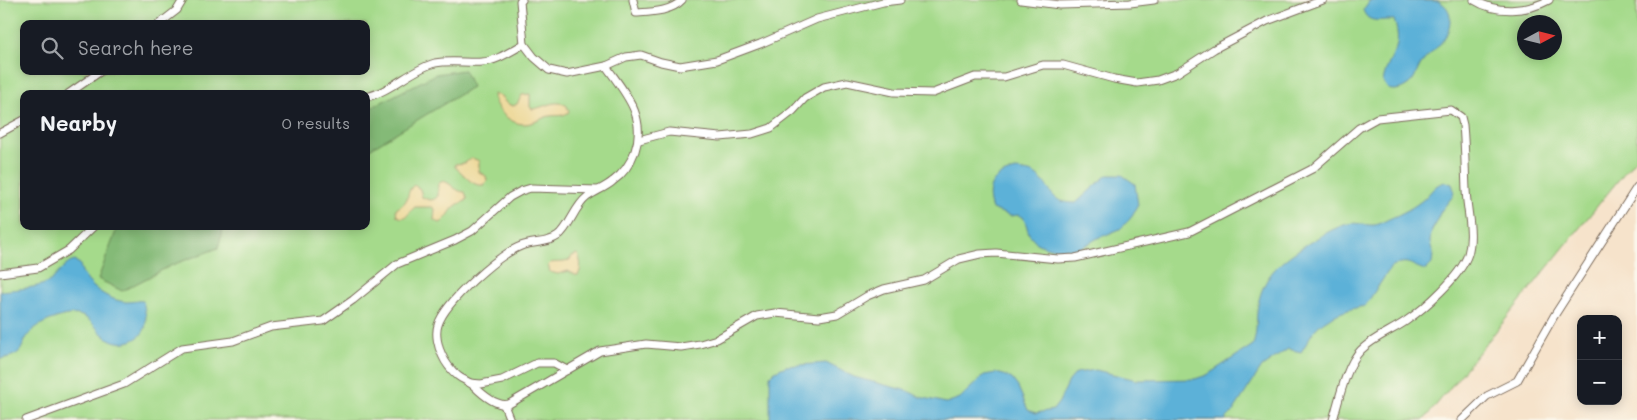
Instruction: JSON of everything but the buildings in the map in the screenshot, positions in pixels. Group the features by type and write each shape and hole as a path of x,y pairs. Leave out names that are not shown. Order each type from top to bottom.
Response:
{"lane":[{"path":"164,20 177,10 183,0"},
{"path":"520,0 524,44 534,58 549,70 567,74 606,66 626,57 641,55 680,66 717,60 760,44 817,19 883,2 900,0"},
{"path":"632,0 636,13 654,12 677,5 682,0"},
{"path":"1021,0 1060,5 1130,3 1154,0"},
{"path":"638,140 669,132 720,137 752,134 771,128 793,111 805,98 824,87 847,82 894,92 933,93 975,77 1004,77 1043,65 1063,65 1114,79 1137,83 1158,80 1178,73 1214,49 1267,21 1323,0"},
{"path":"1474,0 1495,9 1514,10 1540,5 1549,0"},
{"path":"370,96 376,95 401,80 435,64 484,62 505,55 524,44"},
{"path":"510,420 504,405 484,396 470,383 457,376 442,354 437,340 437,327 443,312 465,288 502,257 522,245 551,240 560,235 585,198 613,182 631,162 638,140 637,116 629,98 606,66"},
{"path":"74,90 95,75"},
{"path":"504,405 600,351 646,344 681,347 700,344 716,339 758,316 776,313 819,317 836,314 876,293 924,280 959,259 996,252 1058,259 1075,258 1189,232 1312,169 1359,128 1377,118 1451,110 1461,117 1463,125 1470,236 1468,255 1458,272 1429,303 1405,322 1380,335 1360,350 1349,370 1333,420"},
{"path":"0,133 20,122"},
{"path":"1462,420 1488,396 1517,381 1554,316 1637,187"},
{"path":"26,420 41,418 124,384 182,348 233,341 271,327 323,321 353,300 397,264 455,240 472,230 510,197 522,191 531,188 597,190"},
{"path":"0,273 38,268 68,250 90,230"},
{"path":"470,383 482,384 502,380 537,363 554,363 567,370"}],"green space":[{"path":"0,0 1637,0 1637,157 1424,420 0,420"},
{"path":"464,70 472,87 370,149 370,107 436,74"},
{"path":"116,230 223,230 218,248 172,265 122,291 98,279"}],"sand":[{"path":"493,94 501,96 506,103 513,106 517,104 522,95 530,94 530,107 532,109 559,103 567,106 569,112 532,123 518,123 508,118 499,110"},
{"path":"472,158 479,161 479,172 486,176 487,181 484,185 475,184 455,167 455,164 465,163"},
{"path":"443,181 459,191 465,192 467,198 466,201 453,208 444,220 440,223 434,220 435,209 432,207 415,207 406,217 397,216 396,209 405,203 409,191 414,185 420,189 422,197 432,200 438,196 438,184"},
{"path":"577,254 580,264 578,275 568,271 558,274 550,272 548,265 550,263 566,262"}],"water":[{"path":"1370,0 1438,1 1445,6 1449,13 1449,26 1444,38 1421,64 1411,82 1399,89 1388,89 1383,82 1396,46 1397,30 1394,20 1368,18 1363,10"},
{"path":"1016,170 1036,175 1055,198 1076,203 1107,175 1122,175 1135,184 1138,205 1130,219 1120,229 1096,239 1076,251 1049,248 1038,244 1029,234 1023,217 1018,215 1010,216 992,209 989,194 993,183 1002,175"},
{"path":"1445,182 1452,184 1454,190 1453,196 1441,211 1431,233 1432,264 1426,270 1406,263 1391,267 1365,306 1351,309 1323,322 1313,332 1301,352 1288,349 1262,367 1232,413 1225,420 770,420 770,376 775,371 786,366 826,363 854,377 946,403 960,398 984,375 996,373 1012,379 1018,387 1028,410 1036,413 1053,410 1069,381 1076,373 1096,370 1137,380 1195,379 1207,375 1253,345 1262,290 1276,268 1289,257 1304,246 1341,226 1355,223 1375,225 1398,215 1417,204 1436,186"},
{"path":"75,261 80,264 82,271 91,284 104,295 120,301 143,301 146,322 145,328 139,337 124,342 114,341 106,337 86,318 79,315 67,315 38,326 28,336 19,352 0,359 0,291 29,288 49,282 66,265"}]}
